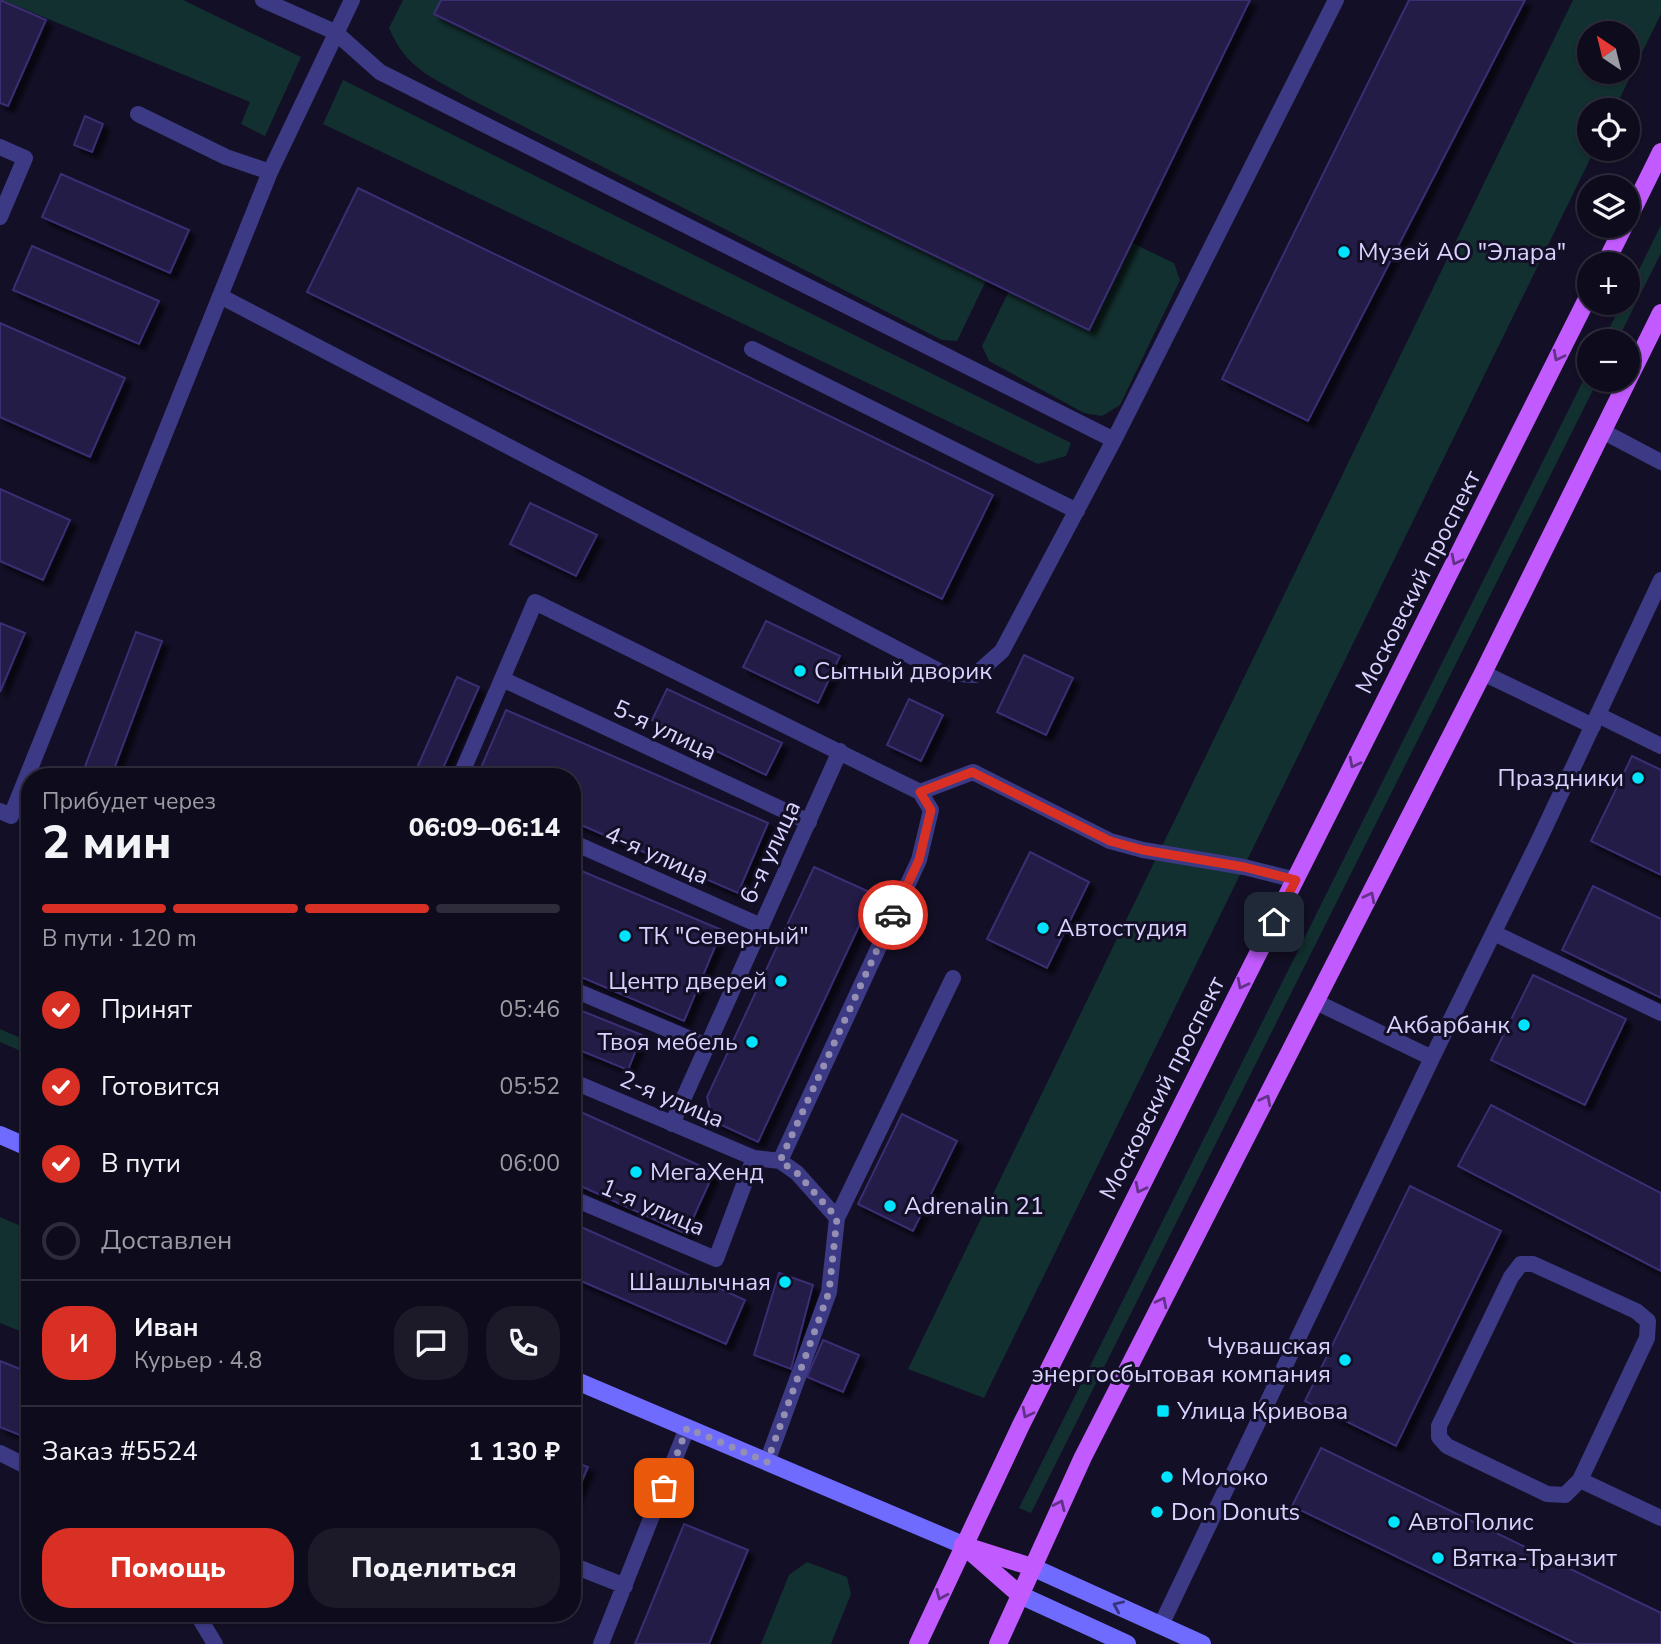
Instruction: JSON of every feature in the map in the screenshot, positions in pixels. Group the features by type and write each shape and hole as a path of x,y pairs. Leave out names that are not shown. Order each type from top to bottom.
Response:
{"main road":[{"path":"1640,195 1661,152"},
{"path":"998,1644 1083,1457 1483,673 1661,313"},
{"name":"Московский проспект","path":"918,1644 1021,1425 1579,315"},
{"path":"963,1545 1032,1567"},
{"path":"963,1545 1020,1595"}],"street":[{"path":"0,1135 21,1144"},
{"path":"581,1383 963,1545"},
{"path":"1032,1567 1202,1644"},
{"path":"1020,1595 1127,1644"}],"lane":[{"path":"264,0 335,32 380,72 1114,440"},
{"path":"30,768 270,172 352,0"},
{"path":"220,296 943,673 975,675 1002,652 1114,440 1336,0"},
{"path":"138,114 226,157 270,172"},
{"path":"0,147 25,159 0,217"},
{"path":"751,349 1077,511"},
{"path":"1604,432 1661,462"},
{"path":"1161,1625 1595,721 1654,616 1661,580"},
{"path":"464,768 536,602 920,792 931,810 919,860 780,1161 797,1173 837,1218"},
{"path":"1483,673 1661,746"},
{"name":"5-я улица","path":"502,679 809,822"},
{"name":"6-я улица","path":"672,1124 841,751"},
{"path":"920,792 972,772 1110,841 1296,880"},
{"path":"0,811 11,816 21,791"},
{"name":"4-я улица","path":"581,846 761,926"},
{"path":"1494,933 1661,1013"},
{"path":"767,1462 829,1292 837,1218 953,978"},
{"path":"581,993 707,1046"},
{"path":"1316,1002 1432,1058"},
{"name":"2-я улица","path":"581,1085 754,1158 780,1161"},
{"name":"1-я улица","path":"581,1202 716,1259 754,1158"},
{"path":"1521,1264 1533,1264 1636,1311 1648,1321 1647,1338 1580,1480 1565,1495 1547,1494 1447,1446 1439,1437 1439,1426 1511,1277 1521,1264"},
{"path":"601,1644 687,1428"},
{"path":"0,1454 21,1464"},
{"path":"1580,1480 1661,1518"},
{"path":"581,1569 625,1586"},
{"path":"202,1622 215,1644"}],"green space":[{"path":"2,0 183,0 301,57 265,136 241,124 250,102"},
{"path":"403,0 441,0 434,15 986,281 957,341 942,340 431,77 404,54 389,28"},
{"path":"1573,0 1661,0 1661,14 1640,57 1640,21 1577,21 1577,84 1627,84 1620,98 1577,98 1577,161 1589,161 1582,175 1577,175 1577,186 984,1398 908,1369"},
{"path":"343,80 1071,443 1066,456 1038,464 323,124"},
{"path":"1661,225 1661,253 1640,295 1640,268"},
{"path":"1132,243 1174,263 1180,280 1120,405 1102,416 1084,413 989,361 982,346 1009,291 1089,330"},
{"path":"1616,315 1630,315 1623,329 1609,329"},
{"path":"1577,392 1592,392 1031,1513 1019,1508"},
{"path":"0,1029 21,1038 21,1051 0,1042"},
{"path":"0,1217 21,1226 21,1331 0,1323"},
{"path":"807,1562 847,1577 851,1594 831,1644 761,1644 789,1575"}],"building":[{"path":"0,0 46,20 8,106 0,103"},
{"path":"441,0 1250,0 1089,330 434,14"},
{"path":"1409,0 1525,0 1308,421 1222,379"},
{"path":"85,116 103,124 92,152 74,145"},
{"path":"61,174 189,230 170,273 42,217"},
{"path":"358,188 993,495 942,599 307,292"},
{"path":"32,246 159,301 139,344 13,290"},
{"path":"0,323 125,378 90,457 0,417"},
{"path":"0,489 70,520 43,580 0,561"},
{"path":"530,503 597,535 576,576 510,544"},
{"path":"766,621 840,656 818,703 743,667"},
{"path":"0,623 25,633 0,692"},
{"path":"136,632 162,641 114,768 84,768"},
{"path":"1024,655 1073,678 1046,735 997,712"},
{"path":"457,677 479,687 443,768 417,768"},
{"path":"667,689 782,743 766,775 652,720"},
{"path":"909,699 943,715 921,761 887,745"},
{"path":"506,710 768,823 738,893 581,825 581,768 481,768"},
{"path":"1632,756 1661,770 1661,875 1591,841"},
{"path":"1030,852 1089,882 1047,968 987,939"},
{"path":"814,867 874,894 758,1142 713,1121 707,1097"},
{"path":"581,871 722,930 684,1021 581,977"},
{"path":"1593,886 1661,919 1661,998 1562,950"},
{"path":"1533,975 1626,1019 1585,1105 1491,1060"},
{"path":"581,1011 642,1035 628,1070 581,1051"},
{"path":"1491,1105 1661,1193 1661,1271 1458,1166"},
{"path":"581,1112 714,1172 686,1234 581,1186"},
{"path":"902,1114 957,1141 913,1231 858,1204"},
{"path":"1410,1186 1501,1231 1396,1446 1305,1401"},
{"path":"581,1227 745,1300 726,1344 581,1281"},
{"path":"779,1273 813,1285 791,1369 754,1355"},
{"path":"823,1340 859,1355 843,1392 807,1377"},
{"path":"0,1361 21,1369 21,1435 0,1427"},
{"path":"1321,1448 1661,1613 1661,1644 1577,1644 1292,1506"},
{"path":"581,1464 588,1467 581,1483"},
{"path":"684,1524 748,1550 709,1644 635,1644"}],"way so far":[{"path":"664,1488 687,1428 767,1462 829,1292 837,1218 797,1173 780,1161 893,915"}],"place":[{"name":"Музей АО \"Элара\"","path":"1344,252"},
{"name":"Сытный дворик","path":"800,671"},
{"name":"Праздники","path":"1638,778"},
{"name":"Автостудия","path":"1043,928"},
{"name":"ТК \"Северный\"","path":"625,936"},
{"name":"Центр дверей","path":"781,981"},
{"name":"Акбарбанк","path":"1524,1025"},
{"name":"Твоя мебель","path":"752,1042"},
{"name":"МегаХенд","path":"636,1172"},
{"name":"Adrenalin 21","path":"890,1206"},
{"name":"Шашлычная","path":"785,1282"},
{"name":"Чувашская энергосбытовая компания","path":"1345,1360"},
{"name":"Улица Кривова","path":"1163,1411"},
{"name":"Молоко","path":"1167,1477"},
{"name":"Don Donuts","path":"1157,1512"},
{"name":"АвтоПолис","path":"1394,1522"},
{"name":"Вятка-Транзит","path":"1438,1558"}],"route":[{"path":"893,915 919,860 931,810 920,792 972,772 1110,841 1296,880 1274,922"}]}
